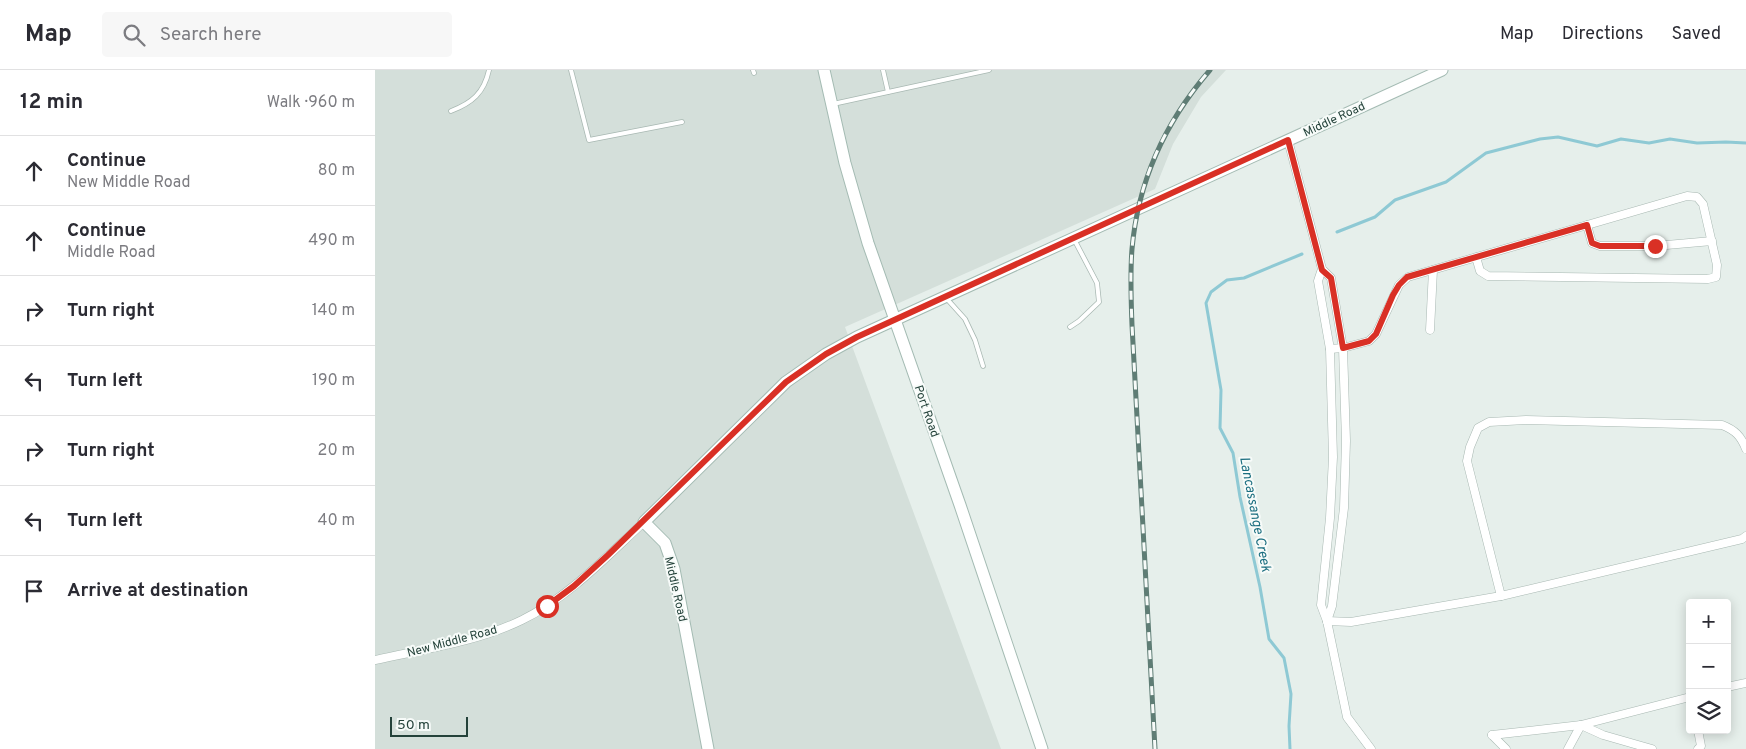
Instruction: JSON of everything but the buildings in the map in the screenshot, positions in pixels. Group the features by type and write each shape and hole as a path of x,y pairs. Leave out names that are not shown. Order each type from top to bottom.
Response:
{"main road":[{"name":"Port Road","path":"824,70 845,163 868,243 963,514 1042,749"},
{"name":"Middle Road","path":"708,749 674,569 665,543 644,522 786,382 826,354 895,321 1442,70"}],"street":[{"path":"1288,140 1322,270 1331,278 1343,348 1346,441 1343,508 1332,606 1327,621"},
{"path":"1330,349 1343,348 1369,341 1376,334 1399,285 1407,277 1433,270 1476,257 1687,196 1697,197 1703,204 1717,265 1715,277 1707,279 1488,276 1480,271 1476,257"},
{"path":"1587,225 1592,243 1600,246 1655,246 1712,241"},
{"path":"1322,270 1318,281 1330,349 1333,457 1330,518 1321,605 1327,621 1347,717 1371,749"},
{"path":"1429,330 1433,270"},
{"path":"1501,596 1467,461 1470,446 1479,428 1489,422 1526,420 1722,425 1734,429 1746,449"},
{"name":"New Middle Road","path":"375,660 464,641 522,620 547,606 574,586 644,522"},
{"path":"1327,621 1351,622 1501,596 1742,539 1746,536"},
{"path":"1731,686 1746,683"},
{"path":"1506,749 1492,735 1581,724 1686,698"},
{"path":"1568,749 1581,724"},
{"path":"1581,724 1603,735 1652,749"},
{"path":"1698,749 1701,746 1699,734"}],"lane":[{"path":"451,111 472,100 483,88 489,70"},
{"path":"571,70 589,140 682,122"},
{"path":"883,70 888,92"},
{"path":"831,104 989,70"},
{"path":"1070,327 1079,322 1099,302 1097,283 1074,239"},
{"path":"945,298 965,319 975,340 983,366"}],"shaded area":[{"path":"375,70 1226,70 1201,97 1173,144 1155,189 845,327 1001,749 375,749"}],"waterway":[{"name":"Lancassange Creek","path":"1337,232 1375,217 1395,200 1446,182 1486,153 1540,139 1558,137 1597,146 1621,139 1649,143 1670,139 1697,143 1746,143"},
{"name":"Lancassange Creek","path":"1290,749 1291,694 1284,658 1269,639 1233,453 1220,428 1221,390 1206,303 1211,292 1227,280 1244,278 1302,254"}],"railway":[{"path":"1155,749 1132,325 1132,249 1140,199 1156,153 1180,110 1210,70"}],"route":[{"path":"547,606 574,586 644,522 786,382 826,354 857,337 1288,140 1322,270 1331,278 1343,348 1369,341 1376,334 1393,295 1407,277 1587,225 1592,243 1600,246 1655,246"}]}
